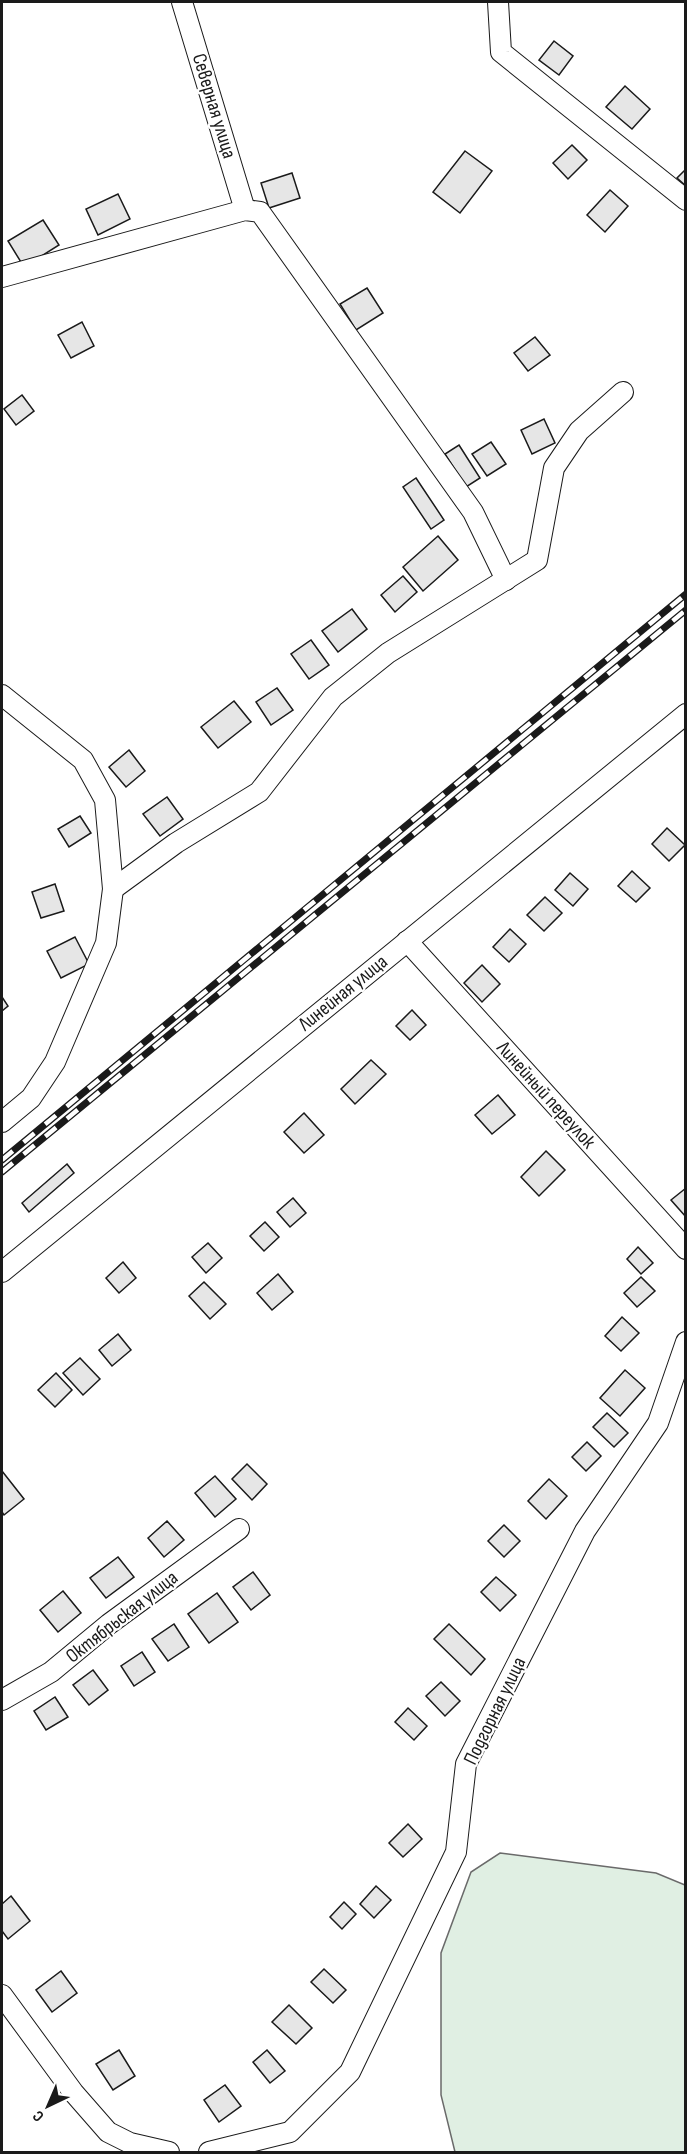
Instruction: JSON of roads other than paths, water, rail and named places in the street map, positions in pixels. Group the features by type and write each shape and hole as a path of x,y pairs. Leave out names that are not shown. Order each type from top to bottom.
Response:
{"street":[{"name":"Северная улица","path":"182,2 245,210"},
{"path":"498,2 501,52 686,200"},
{"path":"2,277 245,210 260,212 473,512 506,580"},
{"path":"113,889 176,843 259,792 333,697 388,653 537,560 554,468 579,431 623,392"},
{"path":"2,695 82,760 105,800 113,889 106,943 55,1062 31,1098 2,1122"},
{"name":"Линейная улица","path":"2,1272 686,714"},
{"name":"Линейный переулок","path":"407,941 686,1249"},
{"name":"Подгорная улица","path":"209,2152 290,2132 350,2072 456,1852 466,1764 585,1531 658,1423 686,1342"},
{"name":"Октябрьская улица","path":"2,1701 51,1672 109,1624 239,1529"},
{"path":"2,1995 73,2092 122,2148 169,2152"}],"railway":[{"path":"2,1160 686,594"},
{"path":"2,1172 686,610"}]}
